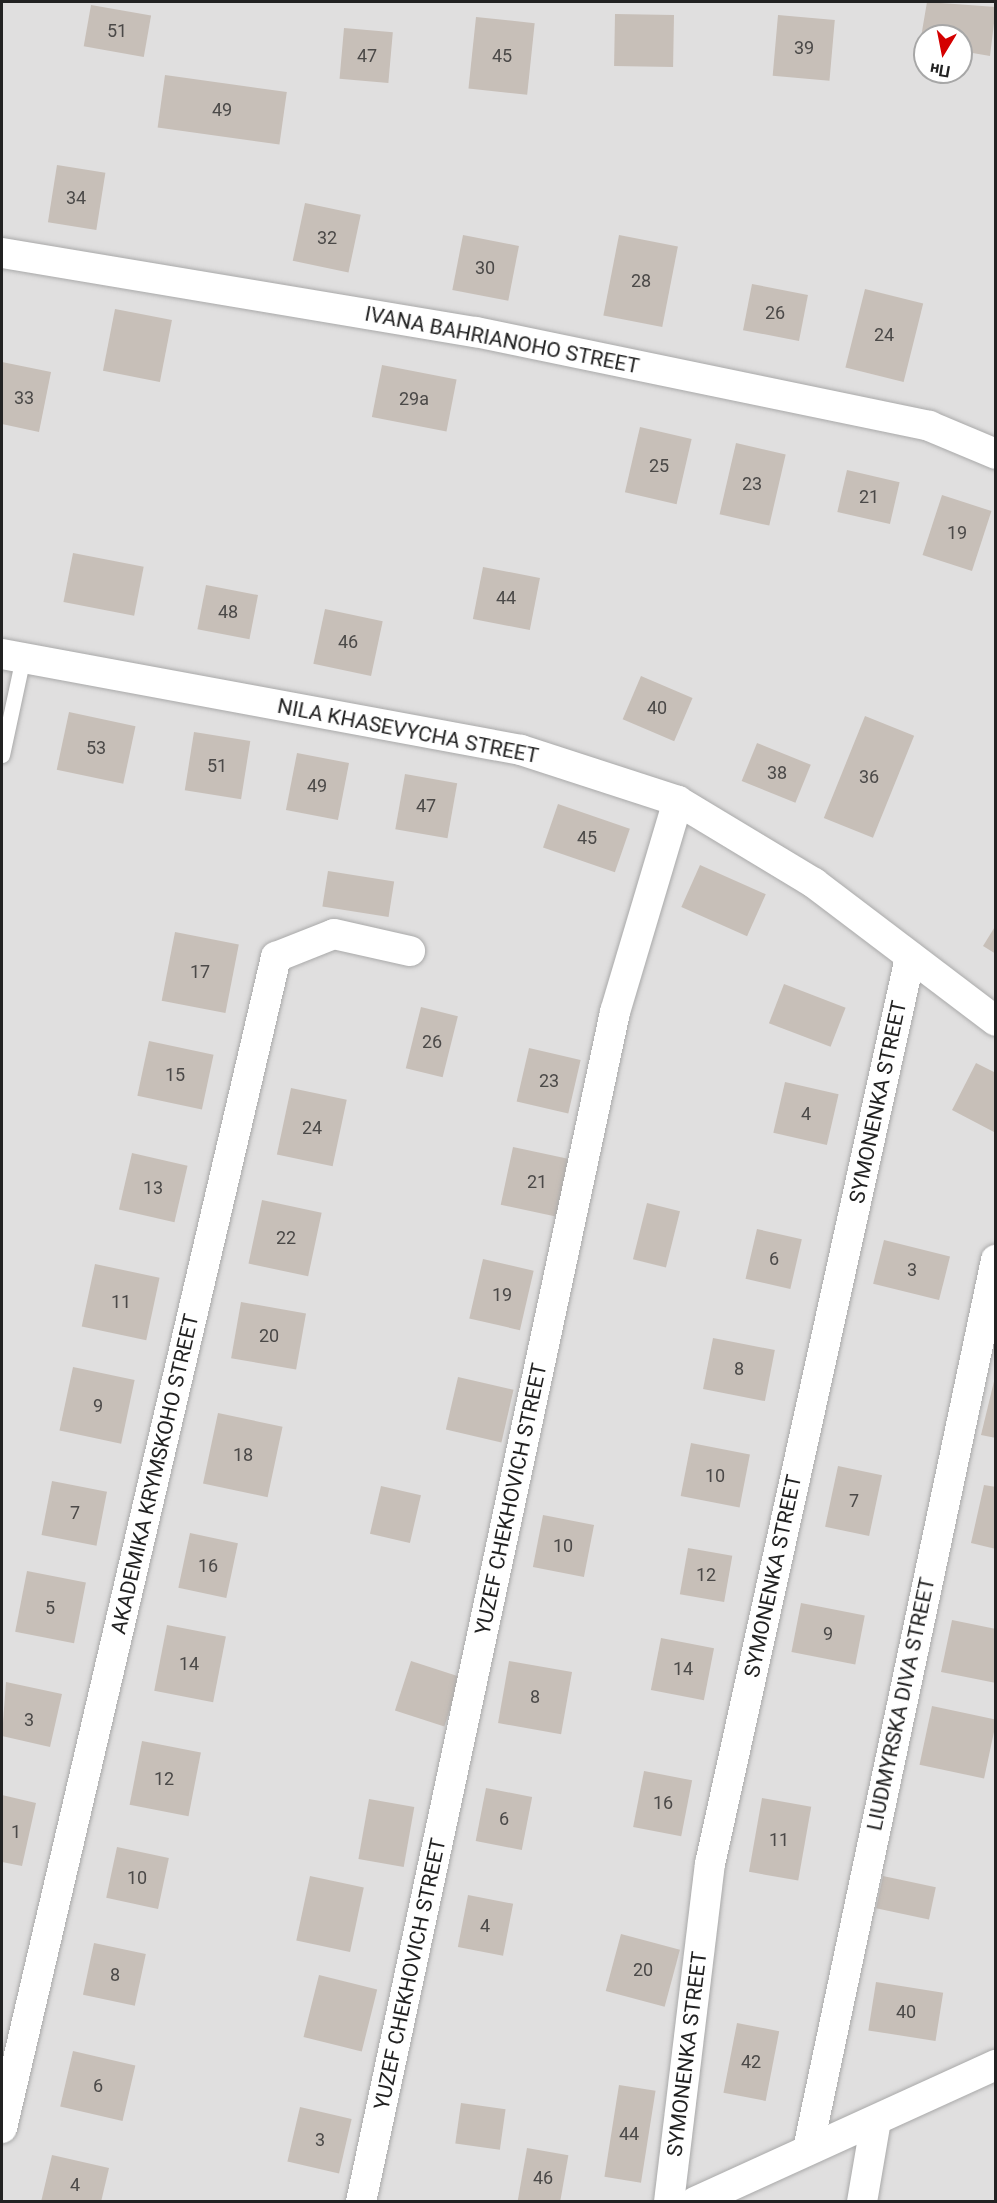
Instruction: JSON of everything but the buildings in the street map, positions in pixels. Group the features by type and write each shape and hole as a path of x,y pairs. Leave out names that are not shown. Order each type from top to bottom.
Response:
{"street":[{"name":"IVANA BAHRIANOHO STREET","path":"2,253 476,332 929,426 996,454"},
{"name":"NILA KHASEVYCHA STREET","path":"12,656 521,750 678,801 814,883 996,1021"},
{"name":"YUZEF CHEKHOVICH STREET","path":"361,2202 615,1012 678,801"},
{"name":"AKADEMIKA KRYMSKOHO STREET","path":"2,2128 276,957 334,934 410,951"},
{"name":"SYMONENKA STREET","path":"669,2202 710,1864 910,957"},
{"name":"LIUDMYRSKA DIVA STREET","path":"808,2149 996,1260"},
{"path":"695,2202 996,2065"},
{"path":"862,2202 876,2120"}],"lane":[{"path":"2,754 12,656"}],"shaded area":[{"path":"2,2 995,2 995,2201 2,2201"}]}
